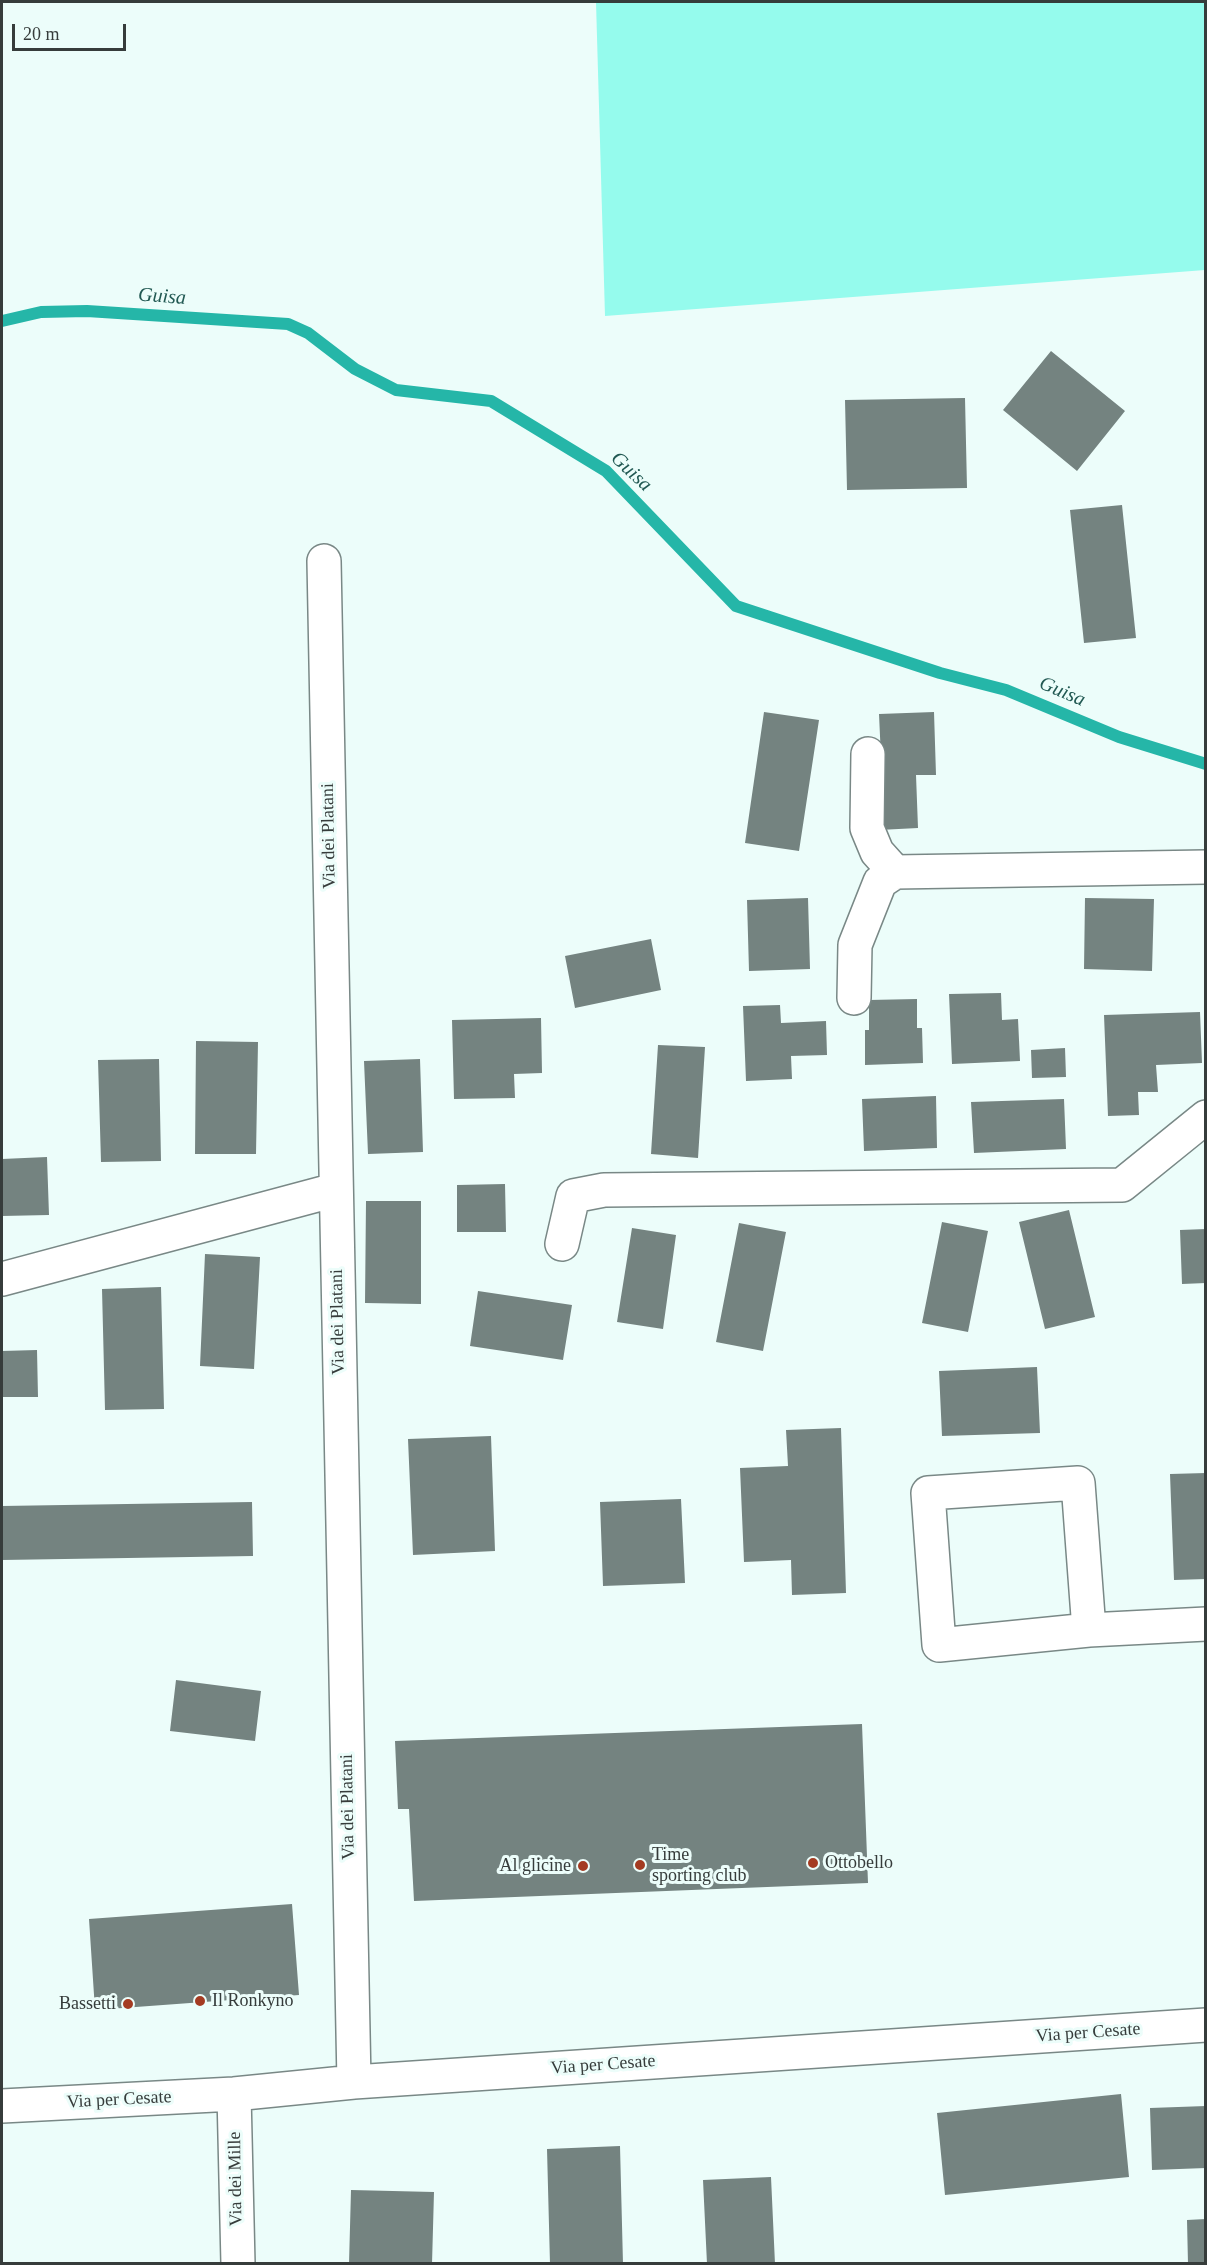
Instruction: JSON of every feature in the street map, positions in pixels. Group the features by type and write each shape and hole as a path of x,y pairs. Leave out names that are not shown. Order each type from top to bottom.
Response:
{"street":[{"name":"Via dei Platani","path":"324,561 354,2082"},
{"path":"868,754 867,828 877,852 895,872"},
{"path":"854,998 855,945 880,882 895,872 1206,867"},
{"path":"562,1244 573,1196 604,1190 1122,1185 1206,1117"},
{"path":"2,1279 335,1190"},
{"path":"1089,1630 1078,1483 928,1493 939,1645 1089,1630 1206,1624"},
{"name":"Via per Cesate","path":"2,2106 234,2094 354,2082 1206,2025"},
{"name":"Via dei Mille","path":"234,2094 238,2264"}],"green space":[{"path":"596,2 1205,2 1205,270 605,316"}],"building":[{"path":"1051,351 1125,411 1077,471 1003,410"},
{"path":"965,398 967,488 847,490 845,400"},
{"path":"1122,505 1136,638 1084,643 1070,510"},
{"path":"764,712 819,720 799,851 745,843"},
{"path":"934,712 936,775 916,775 918,828 879,830 881,758 879,714"},
{"path":"808,898 810,969 749,971 747,900"},
{"path":"1085,898 1154,899 1152,971 1084,969"},
{"path":"651,939 661,990 575,1008 565,956"},
{"path":"1001,993 1002,1020 1018,1019 1020,1061 952,1064 949,994"},
{"path":"917,999 917,1028 922,1028 923,1063 865,1065 865,1030 869,1030 869,1000"},
{"path":"780,1005 781,1023 826,1021 827,1055 791,1056 792,1079 746,1081 743,1006"},
{"path":"1200,1012 1202,1063 1156,1065 1158,1092 1138,1092 1139,1115 1108,1116 1104,1015"},
{"path":"541,1018 542,1073 514,1074 515,1098 454,1099 452,1020"},
{"path":"196,1041 258,1042 256,1154 195,1154"},
{"path":"658,1045 705,1047 698,1158 651,1154"},
{"path":"1065,1048 1066,1077 1032,1078 1031,1050"},
{"path":"159,1059 161,1161 101,1162 98,1060"},
{"path":"420,1059 423,1152 368,1154 364,1061"},
{"path":"936,1096 937,1148 864,1151 862,1099"},
{"path":"1064,1099 1066,1149 974,1153 971,1102"},
{"path":"47,1157 49,1215 2,1216 2,1159"},
{"path":"505,1184 506,1232 457,1232 457,1185"},
{"path":"366,1201 421,1201 421,1304 365,1303"},
{"path":"1069,1210 1095,1317 1045,1329 1019,1222"},
{"path":"942,1222 988,1231 968,1332 922,1323"},
{"path":"739,1223 786,1232 763,1351 716,1342"},
{"path":"632,1228 676,1235 663,1329 617,1322"},
{"path":"1206,1229 1206,1283 1182,1284 1180,1230"},
{"path":"205,1254 260,1257 254,1369 200,1366"},
{"path":"161,1287 164,1409 105,1410 102,1289"},
{"path":"478,1291 572,1305 563,1360 470,1346"},
{"path":"37,1350 38,1397 2,1397 2,1351"},
{"path":"1037,1367 1040,1433 942,1436 939,1371"},
{"path":"841,1428 846,1593 792,1595 791,1560 744,1562 740,1468 788,1466 786,1430"},
{"path":"491,1436 495,1551 413,1555 408,1439"},
{"path":"1206,1473 1206,1579 1174,1580 1170,1474"},
{"path":"681,1499 685,1583 603,1586 600,1502"},
{"path":"252,1502 253,1556 2,1560 2,1506"},
{"path":"176,1680 261,1691 255,1741 170,1731"},
{"path":"862,1724 868,1883 414,1901 409,1809 398,1809 395,1741"},
{"path":"292,1904 299,1995 95,2010 89,1919"},
{"path":"1121,2094 1129,2177 945,2195 937,2113"},
{"path":"1206,2106 1206,2168 1152,2170 1150,2108"},
{"path":"620,2146 623,2264 550,2264 547,2149"},
{"path":"771,2177 775,2264 707,2264 703,2180"},
{"path":"351,2190 434,2192 432,2264 349,2264"},
{"path":"1206,2219 1206,2264 1188,2264 1187,2220"}],"waterway":[{"name":"Guisa","path":"2,321 41,312 87,311 288,324 308,333 355,369 396,390 491,401 606,471 736,606 940,673 1006,690 1119,737 1206,764"}],"place":[{"name":"Ottobello","path":"813,1863"},
{"name":"Time sporting club","path":"640,1865"},
{"name":"Al glicine","path":"583,1866"},
{"name":"Il Ronkyno","path":"200,2001"},
{"name":"Bassetti","path":"128,2004"}]}
